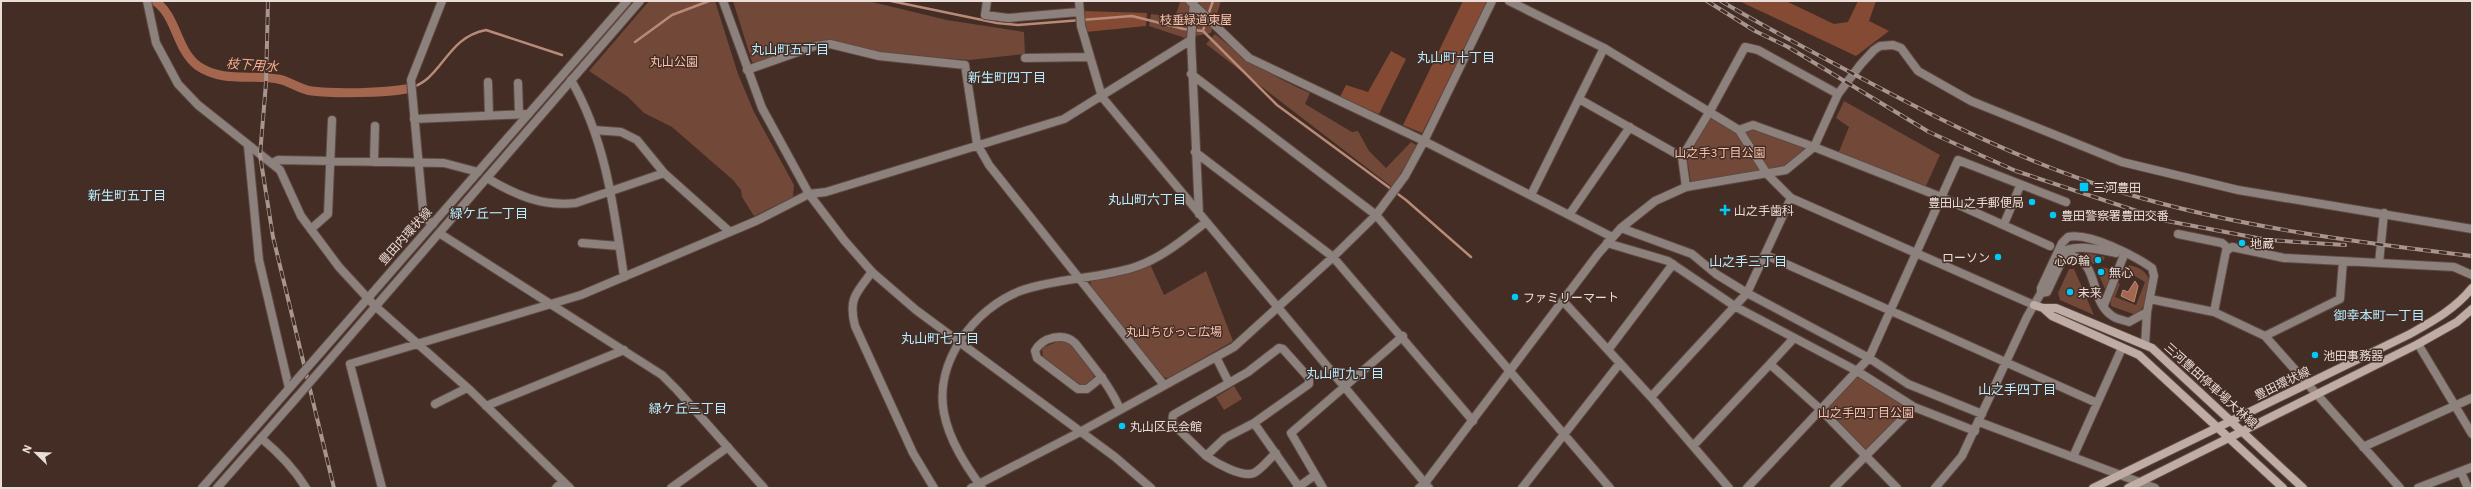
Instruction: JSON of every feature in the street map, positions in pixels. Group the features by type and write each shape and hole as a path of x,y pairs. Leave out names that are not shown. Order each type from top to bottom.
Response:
{"main road":[{"name":"豊田環状線","path":"2093,488 2119,474 2310,384 2441,316 2460,302 2472,288"},
{"name":"三河豊田停車場大林線","path":"2034,305 2043,308 2056,308 2152,348 2170,363 2303,488"},
{"name":"三河豊田停車場大林線","path":"2043,308 2052,316 2122,348 2139,354 2283,488"},
{"name":"豊田環状線","path":"2128,488 2244,432 2318,393 2418,344 2457,322 2472,309"}],"street":[{"path":"433,224 427,220 423,211 412,84 417,64 432,32 442,1"},
{"name":"豊田内環状線","path":"202,488 321,352 366,298 478,172 523,114 626,1"},
{"name":"豊田内環状線","path":"217,488 640,1"},
{"path":"723,1 762,108 809,194 844,240 872,272 916,310 1115,457 1150,488"},
{"path":"987,1 985,15 1008,18 1080,14"},
{"path":"1079,1 1081,26 1102,97 1345,388 1424,486 1509,372 1620,228 1655,201 1686,187 1786,170 1814,147 1838,94 1874,50 1880,46 1893,45 1901,48 1918,70 1971,101 2122,162 2238,190 2384,213 2472,229"},
{"path":"971,488 981,486 1234,347 1333,257 1376,215 1396,190 1424,141 1492,1"},
{"path":"1510,1 1604,48 1739,130 1767,174 1791,198 2034,305"},
{"path":"148,2 156,43 178,84 198,106 280,170 299,211 310,229 366,298 467,388 570,488"},
{"path":"1193,2 1203,14 1249,58 1424,141 1569,215 1610,240 1673,264 1736,306 1857,371 1914,407 1975,431"},
{"path":"1193,2 1191,74 1199,214"},
{"path":"382,488 350,364 416,343 581,295 730,232 809,194 826,192 977,144 1064,119 1102,97 1191,39"},
{"path":"747,70 815,46 830,44 878,56 965,65 977,144 989,165 1164,385"},
{"path":"1686,187 1682,157 1710,111 1745,47 1758,50 1838,94"},
{"path":"1531,195 1604,48"},
{"path":"1026,58 1090,57"},
{"path":"1191,74 1376,215 1610,488"},
{"path":"571,80 587,107 611,192 624,276"},
{"path":"488,82 489,115"},
{"path":"414,119 523,114 518,84"},
{"path":"1579,99 1682,157"},
{"path":"310,229 328,214 332,120"},
{"path":"1739,130 1753,125 1814,147 1941,197 2004,224 2050,246"},
{"path":"374,162 375,126"},
{"path":"1569,215 1630,127"},
{"path":"594,130 621,132 638,140 664,173 730,232"},
{"path":"248,146 259,260 291,386"},
{"path":"1195,152 1333,257 1403,336 1473,421"},
{"path":"272,163 278,160 444,163 478,172"},
{"path":"1747,488 1869,358 1915,252 1958,160 2020,186 2066,202"},
{"path":"487,178 508,190 550,204 576,203 664,173"},
{"path":"2004,224 2020,186"},
{"path":"1651,397 1747,293 1766,255 1791,198"},
{"path":"2379,263 2384,213"},
{"path":"981,486 955,445 944,412 944,384 952,357 959,342 974,322 1008,297 1033,288 1134,267 1147,262 1171,249 1206,222"},
{"path":"1620,228 1692,254 1716,274 1747,293 1869,358 1924,391 1981,418 2073,457 2155,488"},
{"path":"439,233 646,364 672,385 764,488"},
{"path":"2178,234 2222,243 2229,249"},
{"path":"1935,488 1962,456 2027,317 2041,293 2041,288 2064,240 2073,236 2114,248 2152,268 2154,276 2147,312 2145,345"},
{"path":"582,244 619,246"},
{"path":"2214,312 2226,251 2232,247 2284,258 2454,268 2472,275"},
{"path":"2057,255 2066,249 2088,248 2136,259"},
{"path":"1766,255 2097,403"},
{"path":"2041,293 2047,292 2063,258 2073,256 2086,263 2104,305 2111,315 2129,322 2147,312"},
{"path":"2104,305 2124,256"},
{"path":"2265,336 2340,299 2343,261"},
{"path":"1608,350 1673,264"},
{"path":"872,272 852,302 851,311 855,326 913,453 934,488"},
{"path":"2150,299 2214,312 2265,336 2318,393 2363,447 2400,488"},
{"path":"1563,301 1651,397 1729,488"},
{"path":"1323,488 1291,433 1345,388 1403,336"},
{"path":"1102,378 1087,389 1078,389 1037,358 1035,351 1044,342 1066,337 1075,343 1111,389 1120,409"},
{"path":"1693,446 1794,338"},
{"path":"2418,344 2472,434"},
{"path":"1206,456 1225,438 1254,423 1309,384 1309,378 1283,349 1279,348 1248,372 1173,415 1172,423 1206,456 1241,473 1254,473 1276,454"},
{"path":"2073,457 2122,348"},
{"path":"486,406 624,350"},
{"path":"1216,357 1229,383"},
{"path":"1522,488 1620,363"},
{"path":"1770,364 1821,410 1897,488"},
{"path":"435,404 467,388"},
{"path":"2363,447 2472,398"},
{"path":"1834,488 1914,407"},
{"path":"1254,423 1298,487 1315,475"},
{"path":"261,438 280,453 299,475 306,488"},
{"path":"671,488 728,447"},
{"path":"2418,488 2472,467"},
{"path":"2461,472 2468,488"},
{"path":"556,488 563,481"}],"green space":[{"name":"丸山公園","path":"649,1 715,1 738,74 754,112 794,185 793,197 754,216 742,197 741,190 733,180 672,127 644,113 628,97 589,71"},
{"path":"733,1 868,1 947,20 1024,32 1025,54 969,60 881,54 831,41 814,42 756,64 752,62"},
{"name":"枝垂緑道東屋","path":"1221,1 1211,33 1185,38 1149,26 1151,14 1175,17 1180,2"},
{"path":"1215,34 1238,52 1261,67 1310,93 1305,104 1352,132 1358,131 1369,151 1386,168 1411,142 1418,146 1392,187 1206,44"},
{"path":"1844,101 1940,155 1926,186 1838,154 1849,127 1836,118"},
{"name":"山之手3丁目公園","path":"1712,115 1737,132 1753,128 1807,148 1785,166 1691,183 1687,158"},
{"path":"2083,252 2105,257 2103,261 2093,264"},
{"name":"丸山ちびっこ広場","path":"1150,264 1164,295 1206,271 1233,341 1168,378 1162,377 1090,286 1091,281 1135,271"},
{"path":"2129,265 2142,270 2146,274 2150,286 2145,303 2136,315 2111,306 2110,297 2116,282 2120,284 2115,297 2136,305 2145,282 2126,271"},
{"path":"2103,267 2115,271 2106,291 2097,271"},
{"path":"2069,269 2074,269 2094,315 2060,300 2058,293"},
{"path":"1059,341 1069,343 1093,372 1094,377 1090,383 1081,385 1043,357 1042,348"},
{"name":"山之手四丁目公園","path":"1857,373 1911,407 1867,454 1823,410"},
{"path":"1234,386 1242,399 1224,410 1216,397"}],"shaded area":[{"path":"1463,1 1484,1 1487,3 1422,133 1403,125"},
{"path":"1739,1 1786,1 1834,24 1848,22 1858,1 1876,1 1869,21 1889,31 1856,56"},
{"path":"1083,11 1147,13 1146,26 1086,32"},
{"path":"1391,51 1406,59 1379,114 1340,97 1346,85 1368,92"},
{"path":"2135,281 2138,286 2134,302 2121,296 2123,290 2128,292"}],"waterway":[{"name":"枝下用水","path":"155,1 168,15 185,51 191,59 198,66 208,71 227,76 278,79 308,90 322,92 346,93 406,89"},
{"path":"635,42 672,15 709,1"},
{"path":"891,1 997,23 1018,25 1132,16 1184,29 1203,31 1277,105 1406,200 1471,257"},
{"path":"1208,15 1213,1"},
{"path":"1203,31 1206,20"},
{"path":"406,89 418,85 428,78 452,50 461,42 472,35 486,30 562,55"}],"railway":[{"path":"268,1 266,83 260,155 273,237 334,488"},
{"path":"1707,1 1755,31 1788,47 1929,132 2016,171 2167,221 2268,240 2345,245"},
{"path":"1721,1 1881,89 1949,123 2018,154 2088,181 2167,205 2253,224 2340,239 2472,256"}],"place":[{"name":"三河豊田","path":"2084,187"},
{"name":"豊田山之手郵便局","path":"2032,202"},
{"name":"山之手歯科","path":"1725,210"},
{"name":"豊田警察署豊田交番","path":"2053,215"},
{"name":"地蔵","path":"2242,243"},
{"name":"ローソン","path":"1998,257"},
{"name":"心の輪","path":"2098,260"},
{"name":"無心","path":"2101,272"},
{"name":"未来","path":"2070,292"},
{"name":"ファミリーマート","path":"1515,297"},
{"name":"池田事務器","path":"2315,355"},
{"name":"丸山区民会館","path":"1122,426"}],"district":[{"name":"丸山町五丁目","path":"790,49"},
{"name":"丸山町十丁目","path":"1456,57"},
{"name":"新生町四丁目","path":"1007,77"},
{"name":"新生町五丁目","path":"127,195"},
{"name":"丸山町六丁目","path":"1147,199"},
{"name":"緑ケ丘一丁目","path":"489,213"},
{"name":"山之手三丁目","path":"1748,261"},
{"name":"御幸本町一丁目","path":"2379,315"},
{"name":"丸山町七丁目","path":"940,338"},
{"name":"丸山町九丁目","path":"1345,373"},
{"name":"山之手四丁目","path":"2017,389"},
{"name":"緑ケ丘三丁目","path":"688,408"}]}
